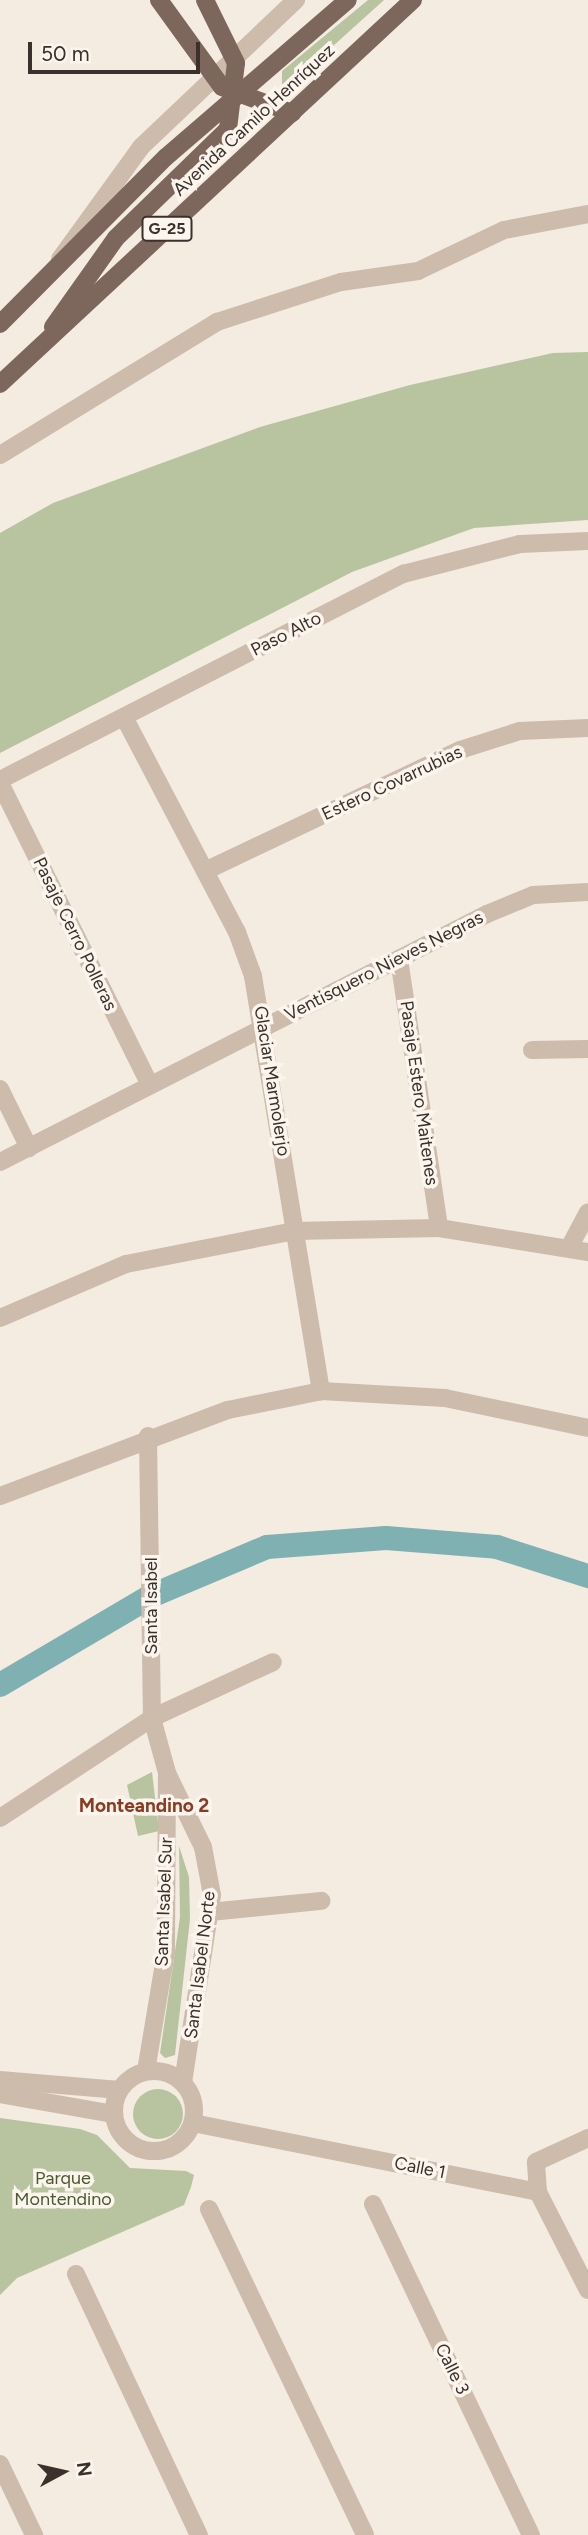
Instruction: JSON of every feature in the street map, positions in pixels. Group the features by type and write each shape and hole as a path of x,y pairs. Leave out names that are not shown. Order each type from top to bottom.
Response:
{"main road":[{"path":"159,0 210,76 236,95 292,113"},
{"path":"42,345 116,238 222,137 236,95 233,52 205,0"},
{"name":"Avenida Camilo Henríquez","path":"0,324 57,265 236,95 348,0"},
{"name":"Avenida Camilo Henríquez","path":"0,384 413,0"}],"street":[{"name":"Avenida Camilo Henríquez","path":"57,265 112,181 233,52 296,0"},
{"path":"0,455 217,322 341,282 418,271 504,230 588,214"},
{"name":"Paso Alto","path":"0,782 403,574 520,544 588,541"},
{"name":"Glaciar Marmolerjo","path":"124,717 237,932 266,1025 294,1231 321,1391"},
{"name":"Estero Covarrubias","path":"205,871 460,750 520,732 588,728"},
{"name":"Pasaje Cerro Polleras","path":"0,782 150,1086"},
{"name":"Ventisquero Nieves Negras","path":"0,1163 266,1025 533,895 588,892"},
{"name":"Pasaje Estero Maitenes","path":"399,959 439,1228"},
{"path":"533,1050 588,1049"},
{"path":"0,1090 29,1148"},
{"path":"570,1247 588,1212"},
{"path":"0,1318 126,1264 294,1231 439,1228 588,1252"},
{"path":"0,1496 148,1436 228,1410 321,1391 445,1398 588,1428"},
{"name":"Santa Isabel","path":"148,1436 152,1718 167,1773"},
{"path":"0,1818 152,1718 273,1662"},
{"name":"Santa Isabel Norte","path":"167,1773 203,1847 210,1912 183,2082"},
{"name":"Santa Isabel Sur","path":"146,2071 166,1952 167,1773"},
{"path":"210,1912 321,1901"},
{"path":"146,2071 183,2082 192,2095 193,2123 174,2147 150,2151 128,2142 114,2114 120,2090 146,2071"},
{"path":"0,2080 120,2090"},
{"path":"0,2094 114,2114"},
{"name":"Calle 1","path":"193,2123 538,2192"},
{"path":"588,2138 536,2162 538,2192 588,2290"},
{"name":"Calle 3","path":"373,2204 531,2535"},
{"path":"209,2209 365,2535"},
{"path":"76,2274 199,2535"},
{"path":"0,2464 34,2535"}],"green space":[{"path":"368,0 384,0 282,92 282,71"},
{"path":"588,352 588,520 474,528 352,572 0,753 0,533 53,503 260,427 410,385 553,353"},
{"path":"152,1772 159,1831 138,1836 127,1785"},
{"path":"179,1846 189,1877 190,1919 175,2055 165,2058 160,2053 180,1917"},
{"path":"158,2089 175,2097 183,2114 175,2131 158,2139 141,2131 133,2114 141,2097"},
{"name":"Parque Montendino","path":"0,2118 80,2129 97,2135 130,2168 186,2171 194,2175 184,2205 17,2278 0,2295"}],"waterway":[{"path":"0,1685 151,1596 267,1547 386,1538 497,1547 588,1576"}],"district":[{"name":"Monteandino 2","path":"144,1806"}]}
